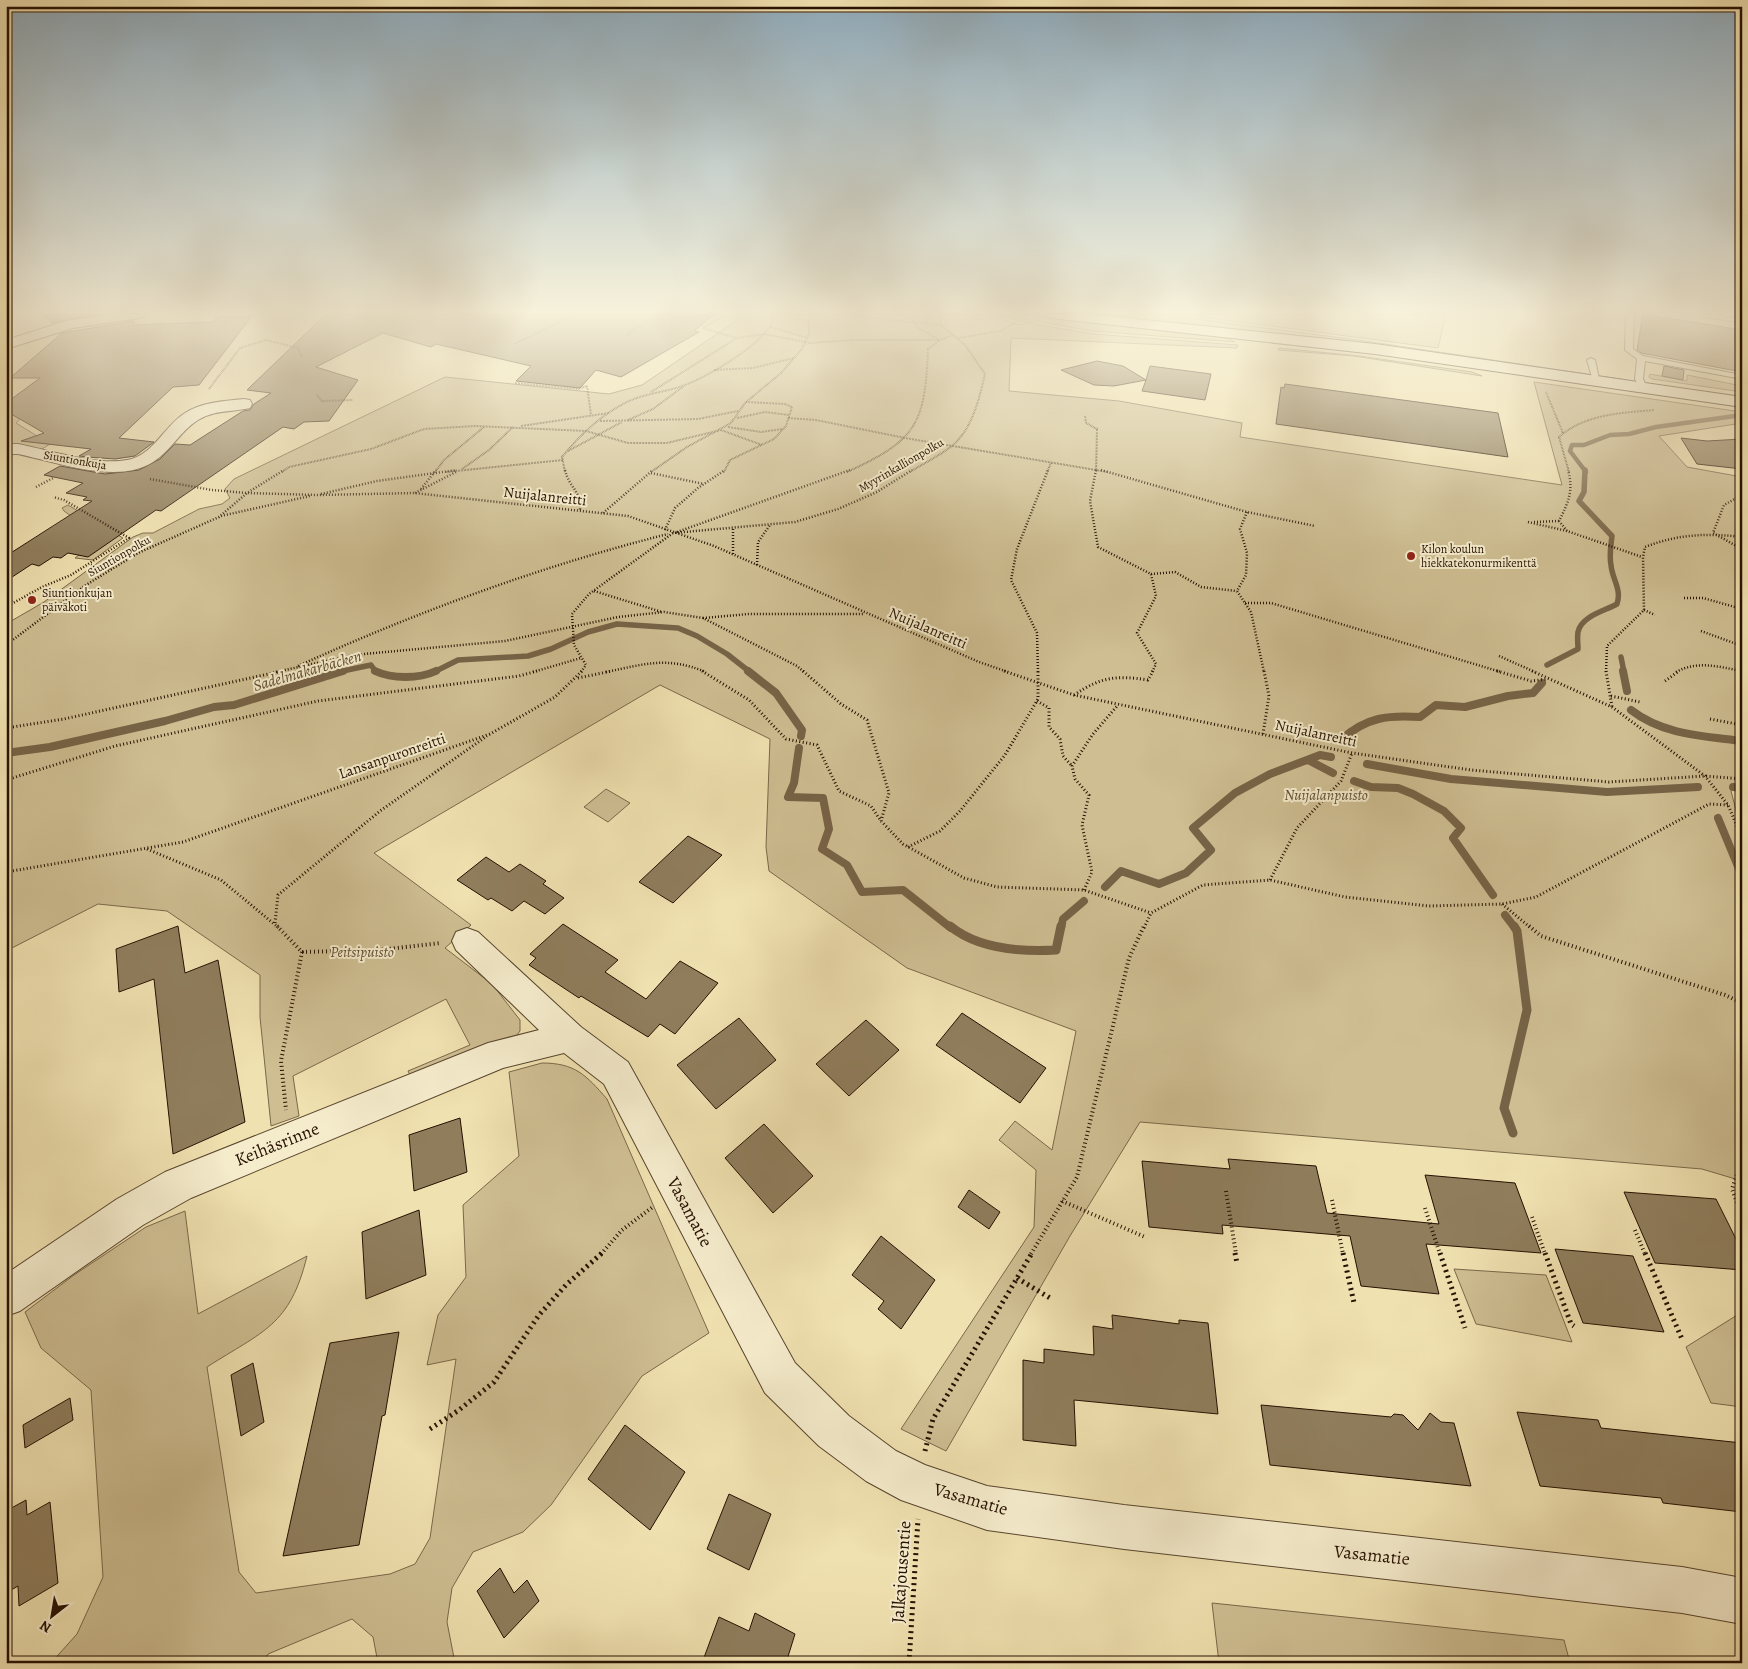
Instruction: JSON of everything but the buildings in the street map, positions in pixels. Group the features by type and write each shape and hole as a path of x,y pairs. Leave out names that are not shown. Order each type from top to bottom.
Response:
{"street":[{"path":"1675,392 1742,402"},
{"name":"Siuntionkuja","path":"6,449 18,449 110,466 127,466 156,453 180,425 195,415 216,408 244,404"},
{"name":"Vasamatie","path":"466,941 569,1037 616,1073 780,1378 834,1431 881,1466 917,1484 987,1508 1134,1528 1682,1590 1742,1601"},
{"name":"Keihäsrinne","path":"6,1297 130,1212 178,1185 500,1054 569,1037"}],"path":[{"path":"587,392 592,415"},
{"path":"580,511 580,496 568,478 563,460 566,452 586,431 609,412 623,403 649,392"},
{"path":"566,452 624,421 653,410 676,392"},
{"path":"737,418 738,411 758,392"},
{"path":"292,669 386,626 494,587 640,541 673,533 830,479 880,454 905,438 918,421 924,405 925,392"},
{"name":"Myyrinkallionpolku","path":"673,533 795,522 838,509 877,492 953,445 967,428 981,392"},
{"path":"1545,392 1548,394 1563,433"},
{"path":"317,395 322,401 353,400"},
{"path":"665,530 675,508 704,484 724,472 730,460 774,439 783,429 792,407 784,404 746,402"},
{"path":"1559,521 1571,495 1572,483 1559,437 1578,423 1598,418 1660,409"},
{"path":"599,421 698,419 738,411"},
{"path":"414,493 460,470 489,450 514,427 609,412"},
{"path":"603,513 651,473 686,448 727,427 737,418 765,412 1096,470 1207,498 1247,512 1315,526"},
{"path":"1084,416 1086,423 1096,430 1096,470 1090,501 1098,547 1151,574 1175,572 1202,587 1237,591 1251,612 1269,696 1263,734"},
{"path":"420,490 444,460 484,427"},
{"path":"514,427 586,431 628,444 667,443 721,430 730,435 762,445"},
{"name":"Siuntionpolku","path":"6,644 86,585 153,545 219,517 247,493 289,467 371,449 424,429 514,427"},
{"path":"727,427 762,432 783,429"},
{"path":"219,517 318,495 344,487 460,470 563,460"},
{"path":"908,847 940,831 960,811 1005,755 1037,701 1037,633 1011,580 1020,540 1051,463"},
{"path":"651,473 704,484"},
{"path":"36,487 54,477"},
{"name":"Nuijalanreitti","path":"143,478 212,490 247,493 318,495 414,493 628,516 733,555 979,662 1037,684 1074,695 1352,753 1471,770 1609,782 1705,776 1742,779"},
{"path":"1712,533 1724,505 1742,495"},
{"path":"6,607 90,564 129,538 64,500 53,497"},
{"path":"1237,591 1246,575 1247,553 1240,529 1247,512"},
{"path":"1559,521 1528,522 1567,531 1643,557"},
{"path":"1559,521 1567,531"},
{"path":"757,565 758,542 770,525"},
{"path":"733,529 731,542 733,555"},
{"path":"1612,707 1605,664 1606,646 1644,610 1643,557 1645,547 1674,535 1701,532 1742,537"},
{"path":"578,678 586,666 574,645 572,614 594,591 673,533"},
{"path":"1712,533 1742,549"},
{"path":"90,564 112,569"},
{"path":"1074,695 1095,681 1119,675 1148,680 1156,664 1137,633 1156,596 1151,574"},
{"path":"594,591 612,599 664,612 703,618 749,614 866,614"},
{"path":"6,598 14,602"},
{"path":"1684,598 1703,598 1742,609"},
{"path":"1245,603 1271,603 1531,681 1548,679"},
{"path":"1644,610 1655,615"},
{"path":"6,728 64,719 353,655 505,641 618,617 664,612"},
{"path":"703,618 797,666 840,704 867,720 889,793 881,821"},
{"path":"1701,631 1742,646"},
{"path":"1499,656 1612,707 1705,776 1728,805 1742,838"},
{"path":"6,780 115,746 318,701 519,676 581,658"},
{"path":"578,678 658,661 688,665 708,673 749,700 786,739 816,744 839,791 871,806 881,821 908,847 964,878 997,887 1084,890 1151,913 1203,886 1270,880 1345,897 1420,905 1502,904 1536,897 1709,804 1728,805"},
{"path":"1665,680 1674,671 1686,665 1706,665 1742,671"},
{"name":"Lansanpuronreitti","path":"6,872 184,842 258,814 490,734 550,700 578,678"},
{"path":"1611,696 1640,702"},
{"path":"1037,701 1049,708 1049,727 1060,739 1063,756 1072,766 1075,779 1089,795 1082,825 1092,872 1084,890"},
{"path":"1072,766 1093,734 1118,705"},
{"path":"1710,719 1742,725"},
{"path":"275,924 278,895 380,810 490,734"},
{"path":"1270,880 1298,828 1341,781 1352,753"},
{"path":"147,848 221,880 275,924 302,952 379,950 466,941"},
{"path":"1502,904 1541,936 1630,963 1742,1003"},
{"name":"Jalkajousentie","path":"910,1663 919,1510 917,1484 934,1419 1076,1177 1129,958 1151,913"},
{"path":"291,1138 283,1094 281,1061 302,952"},
{"path":"1742,1160 1732,1189 1742,1216"},
{"path":"1226,1191 1237,1263"},
{"path":"1332,1200 1354,1303"},
{"path":"1062,1201 1145,1237"},
{"path":"430,1429 459,1410 494,1382 539,1315 566,1285 602,1253 622,1230 656,1204"},
{"path":"1425,1208 1466,1328"},
{"path":"1532,1217 1571,1324 1574,1326"},
{"path":"1635,1230 1682,1339"},
{"path":"1017,1278 1050,1298"}],"green space":[{"name":"Nuijalanpuisto","path":"414,392 589,392 609,394 617,392 1019,392 1119,401 1242,423 1240,437 1562,485 1537,392 1603,392 1742,412 1742,423 1659,436 1687,467 1742,477 1742,784 1732,786 1731,791 1742,833 1742,1181 1702,1169 1140,1122 1070,1236 946,1451 901,1429 1034,1227 1036,1170 999,1140 1015,1121 1052,1150 1076,1031 907,968 769,871 766,847 770,739 660,685 374,853 471,925 445,948 492,984 520,1020 520,1031 513,1040 412,1079 408,1071 470,1045 446,999 293,1076 299,1116 271,1126 260,1017 260,975 167,911 98,904 6,951 6,624 44,602 133,537 143,533 153,533 199,509 222,504 230,498 225,489 234,479"},
{"path":"6,402 39,402 16,423 50,444 42,449 6,446"},
{"path":"68,505 123,538 93,560 75,558 79,555 75,519 62,508"},
{"path":"606,789 630,803 608,822 584,807"},
{"path":"542,1063 572,1068 593,1083 607,1099 709,1333 642,1376 551,1505 523,1532 473,1552 452,1588 447,1622 455,1663 378,1663 373,1637 352,1619 268,1654 263,1663 51,1663 77,1634 103,1577 91,1390 41,1348 25,1312 74,1275 146,1227 185,1211 198,1314 307,1256 292,1298 283,1312 259,1335 207,1367 239,1572 256,1593 390,1574 415,1564 430,1538 456,1359 427,1365 438,1315 466,1277 463,1205 519,1156 509,1072"},
{"path":"1454,1269 1546,1275 1572,1342 1476,1324"},
{"path":"1742,1312 1742,1407 1711,1403 1686,1347"},
{"path":"1212,1603 1564,1640 1570,1663 1219,1663"}],"waterway":[{"path":"1585,471 1570,451 1572,445 1584,445 1610,435 1629,434 1656,427 1742,415"},
{"path":"1547,665 1578,649 1580,626 1588,618 1617,604 1618,599 1618,589 1610,561 1612,536 1579,501 1584,492 1585,471"},
{"name":"Sadelmakarbäcken","path":"436,671 458,660 528,656 551,649 588,632 617,624 678,628 697,636 727,654 750,672"},
{"path":"1621,657 1624,672"},
{"name":"Sadelmakarbäcken","path":"338,672 371,665 375,671"},
{"name":"Sadelmakarbäcken","path":"6,753 50,747 165,721 214,707 234,705 343,671"},
{"name":"Sadelmakarbäcken","path":"375,671 389,676 414,677 436,671"},
{"name":"Sadelmakarbäcken","path":"748,671 776,693 802,730 801,736"},
{"path":"1623,671 1627,691"},
{"path":"1342,739 1360,726 1378,719 1398,716 1420,717 1436,705 1465,707 1508,696 1533,693 1542,683"},
{"path":"1631,710 1656,725 1684,733 1742,741"},
{"name":"Sadelmakarbäcken","path":"799,748 794,783 788,797 823,798 829,829 822,849 847,865 862,892 903,890 951,928"},
{"name":"Sadelmakarbäcken","path":"1105,887 1121,871 1159,884 1186,873 1211,850 1193,828 1235,793 1270,774 1320,755 1331,757"},
{"path":"1308,760 1333,773"},
{"path":"1367,764 1451,779 1607,792 1698,787"},
{"path":"1354,781 1371,787 1398,788 1444,811 1461,828 1453,838 1493,895"},
{"path":"1733,787 1742,788"},
{"path":"1718,818 1742,876"},
{"name":"Sadelmakarbäcken","path":"1061,928 1063,919 1084,901"},
{"path":"1505,915 1515,928"},
{"name":"Sadelmakarbäcken","path":"950,926 973,940 1000,947 1028,950 1056,950 1061,926"},
{"path":"1513,1133 1504,1108 1527,1010 1517,931 1514,926"}],"place":[{"name":"Kilon koulun hiekkatekonurmikenttä","path":"1411,556"},
{"name":"Siuntionkujan päiväkoti","path":"32,600"}],"park label":[{"name":"Peitsipuisto","path":"362,952"}]}
